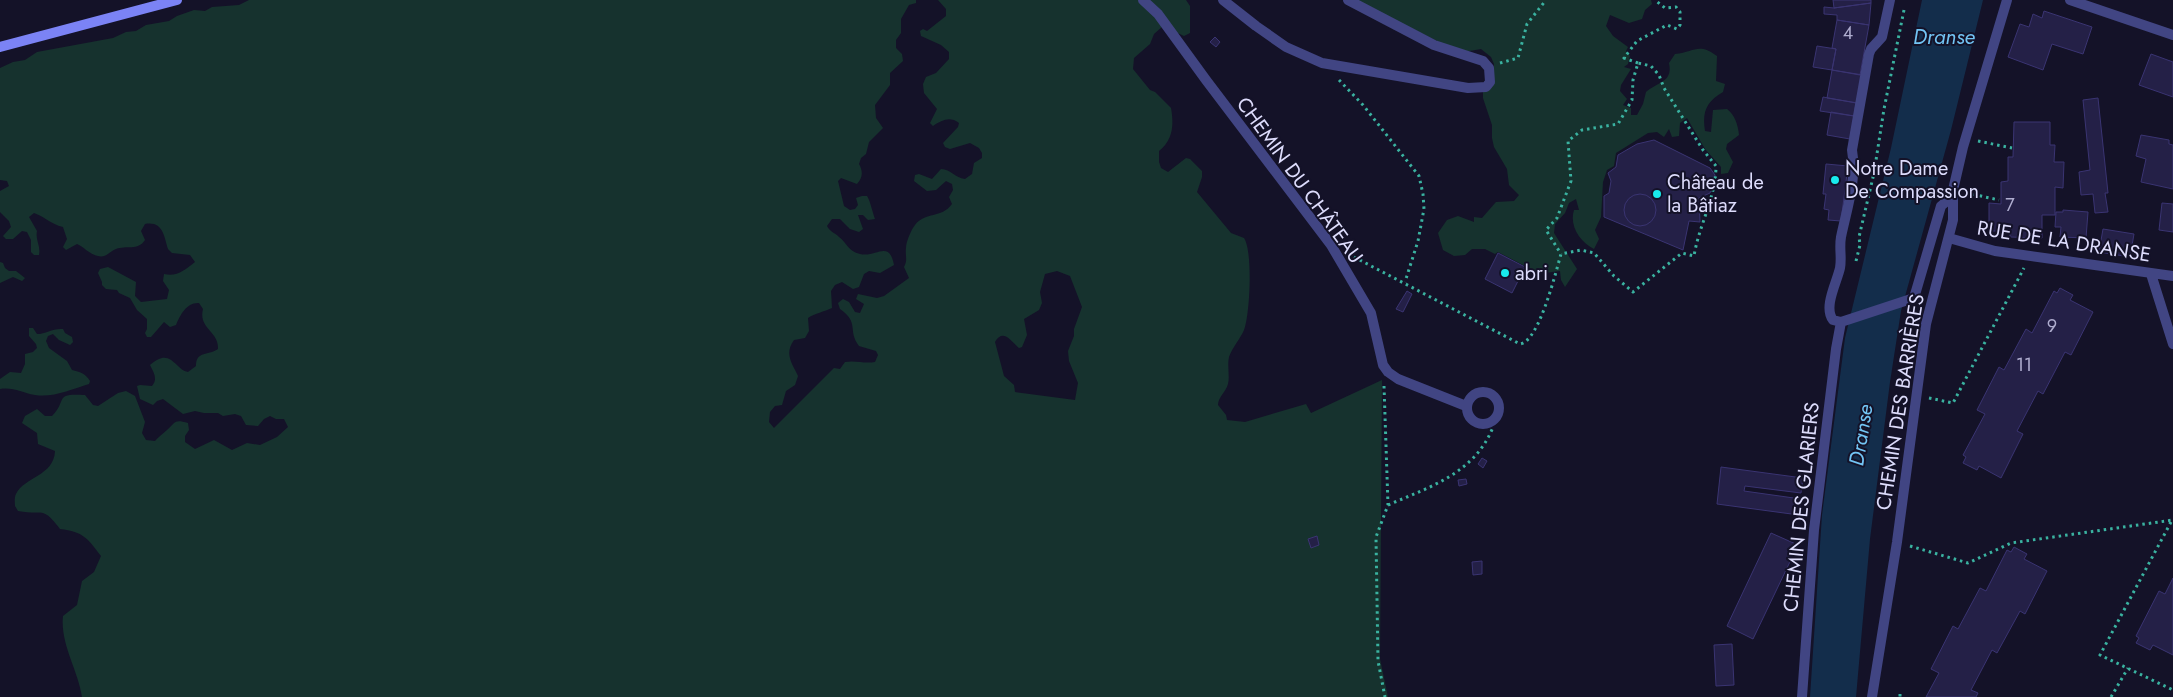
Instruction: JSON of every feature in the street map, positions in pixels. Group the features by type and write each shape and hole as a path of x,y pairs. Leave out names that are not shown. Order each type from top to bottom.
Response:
{"street":[{"path":"0,47 177,0"},
{"name":"CHEMIN DU CHÂTEAU","path":"1143,0 1158,14 1331,245 1371,313 1383,365"},
{"path":"1223,0 1286,47 1322,63 1446,85 1480,89 1486,87 1490,82 1490,72 1488,66 1483,61 1434,45 1348,0"},
{"path":"1890,0 1882,37 1869,54 1852,150 1854,166 1848,209 1842,231 1840,268 1831,294 1833,320 1841,322 1914,298 1941,206 1947,201 1952,201"},
{"name":"CHEMIN DES BARRIÈRES","path":"1872,697 1897,542 1926,324 1953,220 1952,201 1963,147 2007,0"},
{"path":"2070,0 2173,35"},
{"name":"RUE DE LA DRANSE","path":"1949,238 1995,252 2173,276"},
{"path":"2151,274 2173,344"},
{"name":"CHEMIN DES GLARIERS","path":"1802,697 1814,530 1841,322"},
{"path":"1383,365 1388,372 1398,379 1466,406"},
{"path":"1476,393 1492,394 1496,399 1499,409 1495,418 1490,422 1482,424 1474,421 1468,415 1466,406 1470,397 1476,393"}],"path":[{"path":"1488,66 1518,58 1527,24 1546,0"},
{"path":"1561,254 1581,250 1594,252 1614,276 1633,292 1682,253 1694,256 1697,238 1716,182 1716,166 1703,150 1664,88 1659,75 1651,66 1624,58 1637,41 1667,25 1676,30 1680,25 1680,12 1676,7 1664,8 1655,0"},
{"path":"1856,264 1860,244 1859,237 1874,173 1884,109 1904,9"},
{"path":"1322,63 1364,105 1419,176 1424,194 1424,209 1418,241 1405,282"},
{"path":"1331,245 1513,340 1524,343 1534,331 1542,314 1561,254 1546,230 1557,218 1570,181 1568,141 1582,130 1618,124 1632,100 1633,80 1638,63"},
{"path":"1976,140 1996,146 2012,148"},
{"path":"1962,192 1999,200"},
{"path":"1916,396 1954,403 2030,257"},
{"path":"1383,365 1388,505 1376,537 1378,662 1386,697"},
{"path":"1388,505 1438,484 1466,467 1490,433 1492,427 1490,422"},
{"path":"1897,542 1968,563 2011,543 2172,521"},
{"path":"2172,521 2100,655 2173,690"},
{"path":"2111,697 2128,668"}],"green space":[{"path":"249,0 916,0 916,3 909,5 901,19 901,33 896,40 896,48 902,54 903,61 890,73 890,85 875,105 876,118 883,128 869,142 866,154 861,158 859,164 862,174 859,182 857,184 841,178 838,181 844,206 850,210 855,209 858,205 856,198 867,196 875,219 868,220 863,215 858,215 863,229 859,232 850,229 840,219 832,219 827,226 853,251 866,255 885,251 892,257 894,265 880,273 869,271 864,274 859,287 853,289 842,282 835,285 831,291 832,308 808,318 809,331 805,338 794,340 789,354 791,363 798,376 795,385 786,391 782,405 775,406 770,412 769,422 774,428 834,368 840,369 845,362 875,362 878,355 876,351 859,346 850,318 840,309 838,303 843,299 849,302 855,312 860,313 864,304 856,299 858,294 877,298 884,296 909,278 904,267 906,245 912,230 924,218 948,209 952,204 949,197 953,190 952,184 946,181 936,190 927,191 914,181 915,175 919,174 932,179 941,169 948,170 958,177 965,179 972,174 974,163 982,158 979,148 970,143 950,149 945,147 943,143 958,127 959,123 949,119 933,126 930,123 937,109 924,93 923,84 926,77 936,73 949,59 949,52 941,45 921,36 920,31 923,29 927,31 946,16 946,9 938,0 1186,0 1190,6 1190,33 1184,36 1163,26 1154,34 1150,44 1134,58 1133,69 1150,90 1155,92 1171,108 1170,137 1159,151 1161,168 1168,172 1186,158 1190,159 1202,171 1197,192 1231,233 1244,238 1247,245 1250,269 1248,311 1244,330 1229,357 1228,384 1219,399 1218,405 1226,415 1227,420 1245,422 1306,404 1311,413 1382,380 1380,659 1388,697 82,697 64,637 63,616 77,605 82,581 94,572 101,556 80,534 60,529 45,514 18,511 15,506 15,496 20,488 50,466 55,451 38,444 37,433 22,423 25,416 37,409 45,416 52,416 62,399 69,395 85,395 93,405 98,406 118,393 126,391 135,396 145,422 142,433 146,440 155,441 174,423 180,421 188,423 189,430 185,436 185,442 195,449 214,440 232,450 247,443 260,445 277,437 288,427 284,419 276,419 270,416 264,419 258,426 246,425 241,416 235,414 223,416 218,413 195,411 183,414 163,399 153,405 140,399 137,386 152,386 155,378 150,365 157,360 168,358 188,372 196,366 196,361 200,356 218,349 215,338 203,321 203,309 199,303 188,307 182,313 176,325 170,327 164,322 151,337 147,337 145,333 147,319 137,310 130,298 119,293 117,290 106,289 102,285 98,273 100,269 108,267 136,282 135,296 141,302 167,299 169,290 163,281 164,274 177,274 195,262 190,255 172,253 168,249 164,235 159,227 145,224 141,231 145,240 142,243 135,247 116,249 101,256 92,254 77,244 66,250 63,247 67,239 63,227 34,213 29,217 37,231 39,255 34,255 31,252 31,240 27,232 22,231 13,239 6,239 3,236 11,227 9,221 0,212 0,191 9,186 7,181 0,180 0,68 13,62 25,60 37,52 113,38 126,32 136,31 146,25 169,21 194,10 205,11 212,7 239,5","holes":["1057,271 1070,276 1082,307 1068,351 1069,361 1078,383 1075,400 1015,392 1014,385 1004,376 995,342 998,338 1004,336 1019,348 1022,347 1027,335 1024,319 1039,310 1042,303 1040,292 1045,274"]},
{"path":"1355,0 1651,0 1652,4 1645,10 1642,19 1629,23 1610,15 1606,26 1613,36 1628,47 1626,51 1630,56 1628,64 1624,67 1631,69 1621,85 1620,91 1627,99 1623,105 1631,108 1631,115 1637,115 1643,104 1646,92 1667,78 1670,69 1669,63 1675,54 1696,49 1711,52 1717,56 1716,81 1725,84 1723,92 1706,108 1704,118 1705,131 1711,132 1713,110 1727,109 1730,111 1736,120 1739,135 1727,144 1726,149 1733,162 1728,173 1721,174 1721,167 1705,149 1687,118 1680,123 1679,136 1672,137 1669,129 1664,137 1657,132 1648,133 1616,153 1614,166 1607,170 1603,182 1601,217 1595,230 1599,239 1594,249 1580,238 1574,228 1574,210 1579,210 1576,199 1569,203 1565,213 1555,224 1554,233 1577,269 1565,287 1561,280 1560,271 1537,274 1498,252 1495,254 1485,249 1472,249 1465,255 1454,256 1443,250 1438,233 1447,220 1458,216 1474,222 1474,217 1482,218 1496,202 1514,201 1519,195 1509,185 1507,169 1494,147 1492,125 1483,98 1484,82 1494,69 1494,64 1491,57 1481,49 1464,52 1445,45"},
{"path":"0,262 9,271 16,271 25,278 22,281 13,277 0,283"},
{"path":"29,328 33,328 37,334 63,329 65,333 72,337 73,342 70,345 59,340 53,334 48,336 46,341 49,348 67,361 72,370 86,376 90,381 89,384 42,396 14,389 0,389 0,379 10,372 21,373 25,364 25,354 33,352 37,348 29,336"}],"water":[{"name":"Dranse","path":"1922,0 1983,0 1951,130 1901,311 1870,539 1856,697 1810,697 1822,515 1845,338 1891,148"}],"building":[{"path":"1833,0 1871,0 1871,3 1834,8"},
{"path":"1871,3 1869,25 1837,20 1837,15 1824,14 1824,7 1834,8"},
{"path":"2044,11 2092,27 2083,54 2052,44 2043,70 2008,57 2020,24 2029,27 2033,14 2042,18"},
{"path":"1837,20 1869,25 1860,75 1832,70 1836,49 1832,48"},
{"path":"1215,37 1220,42 1216,47 1210,42"},
{"path":"1817,46 1836,49 1832,70 1813,67"},
{"path":"2151,54 2173,62 2173,97 2139,85"},
{"path":"1832,70 1863,75 1858,103 1827,98"},
{"path":"1823,97 1856,103 1854,116 1820,111"},
{"path":"2098,98 2108,193 2105,193 2108,212 2095,213 2093,194 2081,195 2079,172 2090,170 2083,100"},
{"path":"1831,112 1854,116 1850,139 1827,135"},
{"path":"2014,122 2050,122 2050,145 2055,145 2054,162 2064,162 2063,188 2055,187 2055,215 2042,215 2042,238 2010,237 2010,231 1989,231 1989,203 2001,204 2001,182 2008,181 2008,157 2013,157"},
{"path":"2141,135 2169,140 2169,144 2173,145 2173,189 2141,182 2146,159 2136,156"},
{"name":"Château de la Bâtiaz","path":"1654,140 1710,168 1715,175 1715,181 1710,193 1699,198 1700,222 1689,221 1683,250 1604,217 1604,196 1609,193 1611,181 1608,173 1616,167 1618,155 1637,144"},
{"name":"Notre Dame De Compassion","path":"1826,164 1848,166 1841,221 1828,220 1829,210 1824,209 1826,194 1823,194"},
{"path":"1640,194 1652,198 1656,210 1652,222 1640,226 1628,222 1624,210 1628,198"},
{"path":"2162,203 2173,204 2173,232 2159,230"},
{"path":"2063,210 2088,212 2086,238 2060,237 2061,227 2055,227 2056,212 2063,212"},
{"path":"2103,229 2134,234 2130,257 2099,252"},
{"name":"abri","path":"1498,253 1525,267 1512,293 1485,279"},
{"path":"2060,288 2073,295 2070,300 2093,312 2071,355 2065,352 2043,394 2038,391 2017,431 2023,434 2001,478 1979,466 1977,470 1963,463 1966,457 1963,455 1985,414 1977,410 1999,367 2004,370 2026,329 2032,333 2054,291 2057,293"},
{"path":"1407,291 1412,294 1403,312 1396,309"},
{"path":"1482,458 1487,461 1483,468 1478,464"},
{"path":"1721,467 1803,478 1801,493 1745,486 1744,491 1801,499 1799,515 1717,504"},
{"path":"1466,479 1467,484 1459,486 1458,480"},
{"path":"1771,533 1798,545 1753,639 1727,626"},
{"path":"1317,536 1319,545 1311,548 1308,539"},
{"path":"2014,547 2027,554 2024,559 2047,571 2025,614 2020,611 1997,653 1992,650 1971,690 1978,693 1976,697 1926,697 1939,673 1931,669 1953,626 1958,629 1980,588 1986,591 2007,550 2011,552"},
{"path":"1482,561 1482,574 1473,575 1472,562"},
{"path":"2173,578 2173,655 2153,645 2150,650 2136,643 2139,638 2136,636 2159,591 2165,594"},
{"path":"1732,644 1734,685 1716,686 1714,645"}],"place":[{"name":"Notre Dame De Compassion","path":"1835,180"},
{"name":"Château de la Bâtiaz","path":"1657,194"},
{"name":"abri","path":"1505,273"}]}
